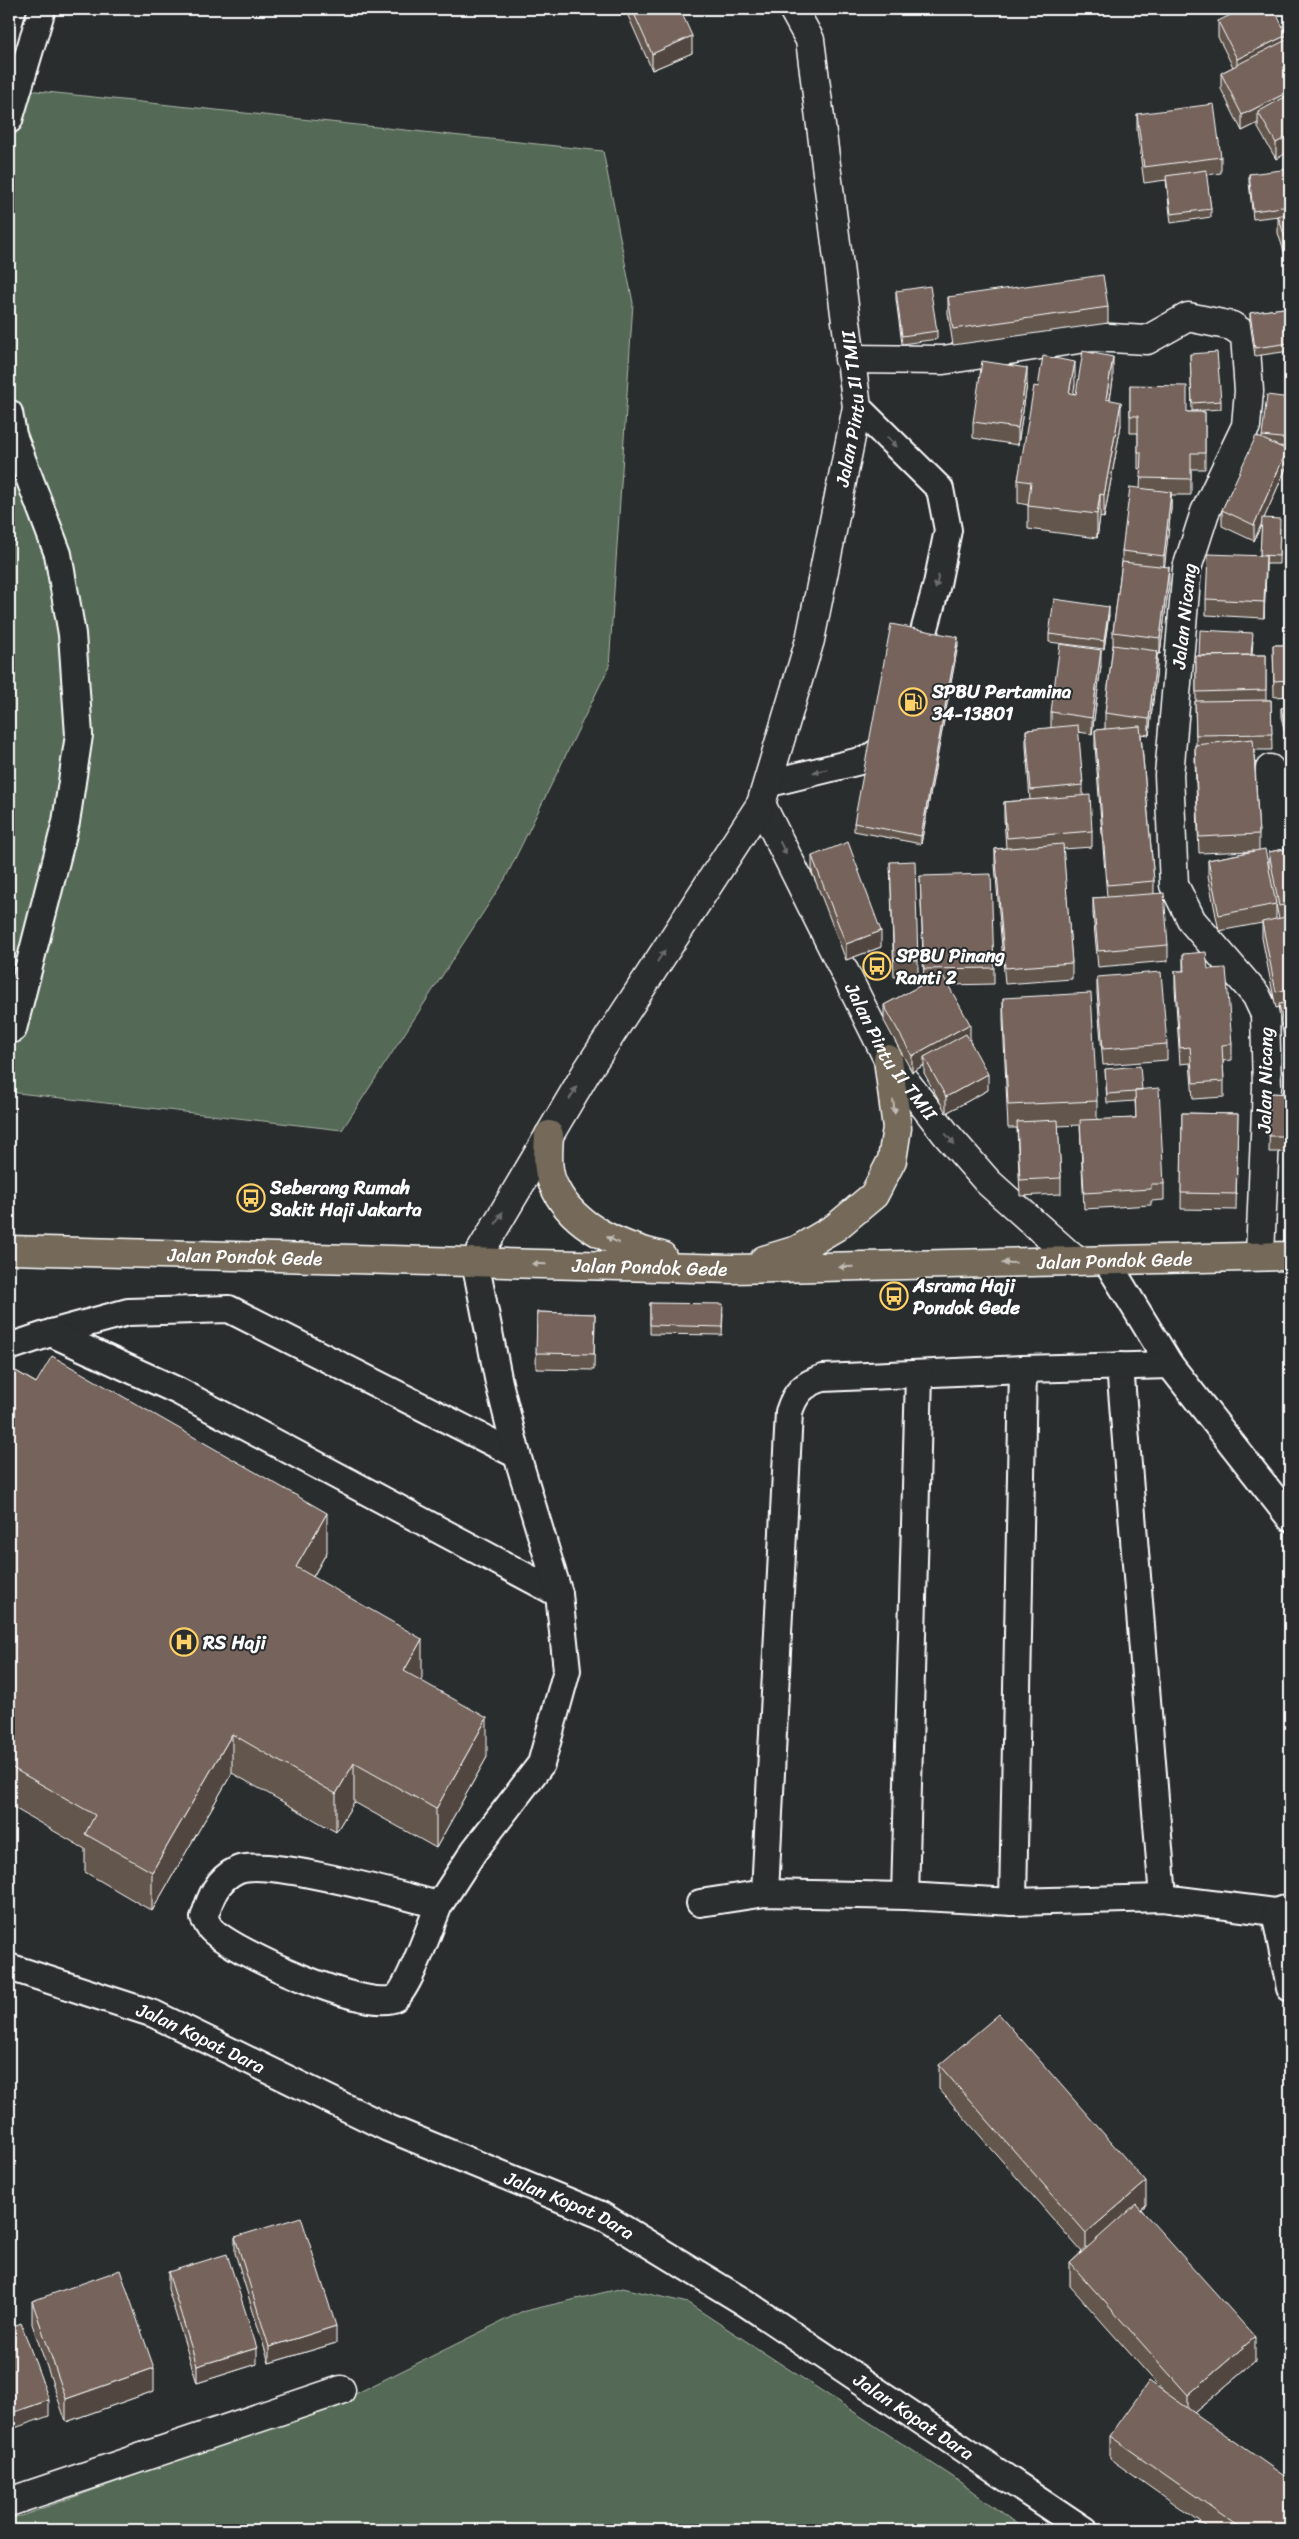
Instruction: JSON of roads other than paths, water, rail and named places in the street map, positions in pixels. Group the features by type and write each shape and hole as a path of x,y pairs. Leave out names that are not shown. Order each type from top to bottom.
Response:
{"main road":[{"path":"549,1135 548,1167 554,1188 566,1205 589,1226 618,1243 646,1253 721,1268 797,1250 836,1227 874,1195 892,1160 896,1128 888,1059"},
{"name":"Jalan Pondok Gede","path":"9,1250 721,1268 904,1266 1075,1260 1290,1256"}],"street":[{"name":"Jalan Pintu II TMII","path":"475,1261 587,1071 766,793 810,640 857,407 810,40 793,9"},
{"name":"Jalan Nicang","path":"850,360 943,360 1092,336 1147,340 1188,316 1232,326 1245,335 1249,392 1246,426 1205,512 1187,568 1169,775 1174,885 1192,921 1256,995 1265,1014 1267,1087 1260,1256"},
{"path":"1270,769 1271,846 1290,850"},
{"name":"Jalan Pintu II TMII","path":"766,793 888,1059 946,1134 988,1182 1075,1260"},
{"path":"9,2502 341,2390"}],"lane":[{"path":"9,120 42,9"},
{"path":"857,407 940,489 948,530 937,584 909,693"},
{"path":"9,413 13,435 58,554 72,634 79,735 66,822 13,1029"},
{"path":"766,793 868,759 898,738 902,720"},
{"path":"1106,1260 1170,1365 1290,1518"},
{"path":"439,1905 370,1887 275,1867 239,1868 222,1879 209,1901 204,1918 210,1928 267,1962 302,1978 343,1993 379,2001 395,1998 406,1985 439,1905 474,1851 541,1764 567,1670 559,1594 518,1454 490,1342 475,1261"},
{"path":"9,1347 51,1333 128,1312 229,1309 518,1454"},
{"path":"51,1333 178,1391 559,1594"},
{"path":"764,1893 791,1406 800,1388 823,1378 919,1375 1022,1368 1170,1365"},
{"path":"1120,1366 1163,1898"},
{"path":"1013,1902 1022,1368"},
{"path":"905,1896 919,1375"},
{"path":"700,1902 764,1893 905,1896 1013,1902 1163,1898 1282,1910 1290,1988"},
{"name":"Jalan Kopat Dara","path":"9,1967 154,2014 388,2128 601,2215 744,2302 1084,2530"}],"place":[{"name":"SPBU Pertamina 34-13801","path":"913,702"},
{"name":"SPBU Pinang Ranti 2","path":"877,966"},
{"name":"Seberang Rumah Sakit Haji Jakarta","path":"251,1198"},
{"name":"Asrama Haji Pondok Gede","path":"894,1296"},
{"name":"RS Haji","path":"184,1642"}]}
